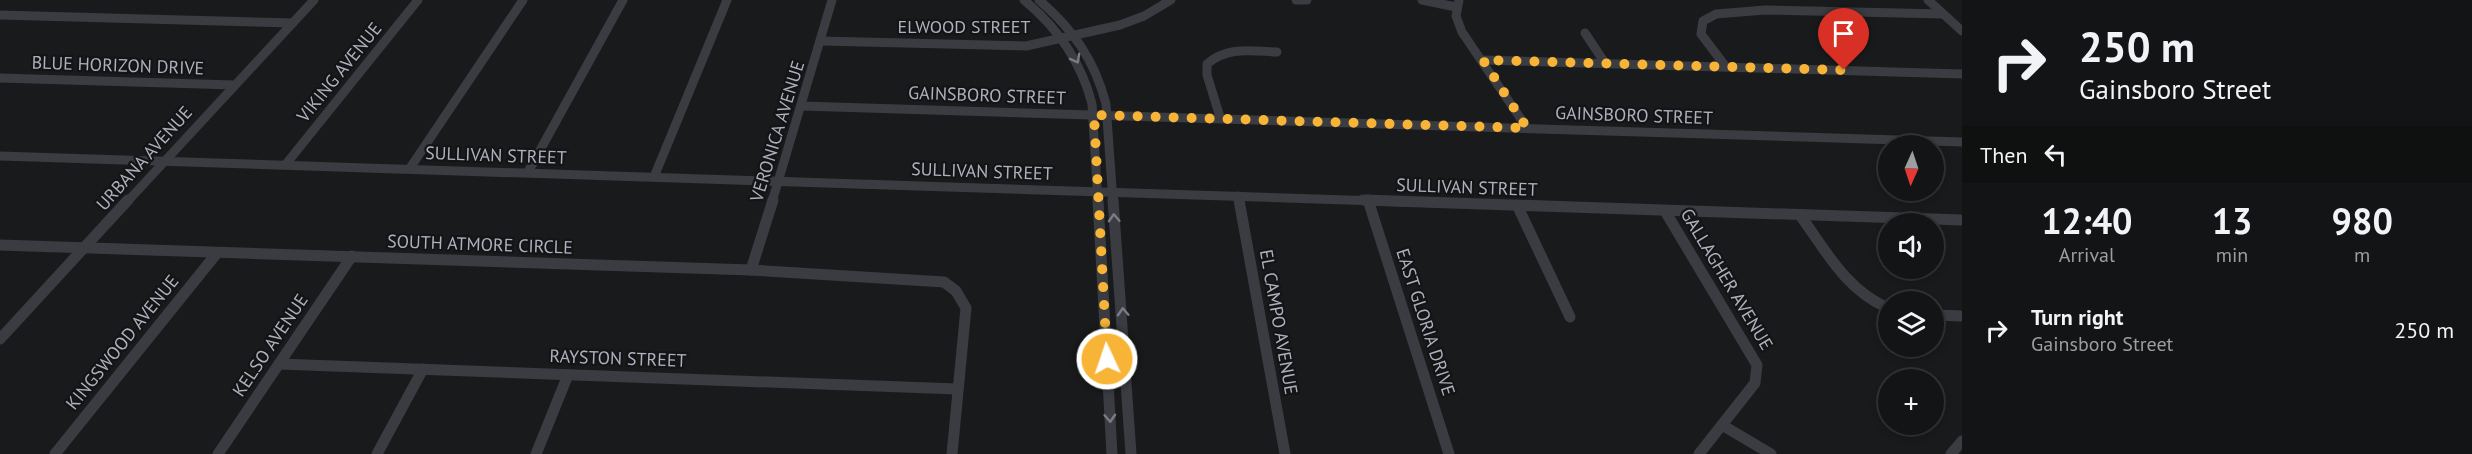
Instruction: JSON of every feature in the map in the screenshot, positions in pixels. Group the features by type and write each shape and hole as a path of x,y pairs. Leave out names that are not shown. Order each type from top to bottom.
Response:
{"street":[{"name":"URBANA AVENUE","path":"0,339 314,0"},
{"name":"VIKING AVENUE","path":"286,164 418,0"},
{"path":"410,168 523,0"},
{"path":"528,172 623,0"},
{"path":"654,177 727,0"},
{"name":"VERONICA AVENUE","path":"751,270 832,0"},
{"path":"1024,0 1063,38 1085,77 1094,115 1112,454"},
{"path":"1039,0 1074,35 1096,71 1108,115 1131,454"},
{"name":"ELWOOD STREET","path":"821,41 1026,46 1120,25 1144,16 1158,3 1171,0"},
{"path":"1296,0 1307,0"},
{"path":"1422,0 1457,4 1462,32 1527,128"},
{"path":"1928,0 1962,31"},
{"path":"1726,67 1701,34 1703,21 1716,14 1765,10 1943,14"},
{"path":"0,15 293,23"},
{"path":"1585,33 1605,63"},
{"path":"1220,117 1207,75 1207,64 1212,58 1226,52 1277,52"},
{"path":"1483,60 1962,74"},
{"name":"BLUE HORIZON DRIVE","path":"0,78 234,85"},
{"name":"GAINSBORO STREET","path":"802,106 1220,117 1962,142"},
{"name":"SULLIVAN STREET","path":"0,156 1962,220"},
{"name":"EL CAMPO AVENUE","path":"1238,196 1285,454"},
{"name":"EAST GLORIA DRIVE","path":"1368,200 1449,454"},
{"path":"1517,206 1570,317"},
{"name":"GALLAGHER AVENUE","path":"1665,211 1757,365 1755,383 1699,454"},
{"path":"1800,215 1856,290 1878,304"},
{"name":"SOUTH ATMORE CIRCLE","path":"0,245 751,270 944,282 956,291 966,308 957,389"},
{"name":"KINGSWOOD AVENUE","path":"55,454 217,253"},
{"name":"KELSO AVENUE","path":"218,454 352,256"},
{"path":"1944,315 1962,316"},
{"name":"RAYSTON STREET","path":"279,364 957,389"},
{"path":"377,454 423,369"},
{"path":"536,454 568,375"},
{"path":"951,454 957,389"},
{"path":"1722,425 1771,454"},
{"path":"1950,454 1962,441"}],"route":[{"path":"1107,359 1094,115 1527,128 1483,60 1844,70"}]}
